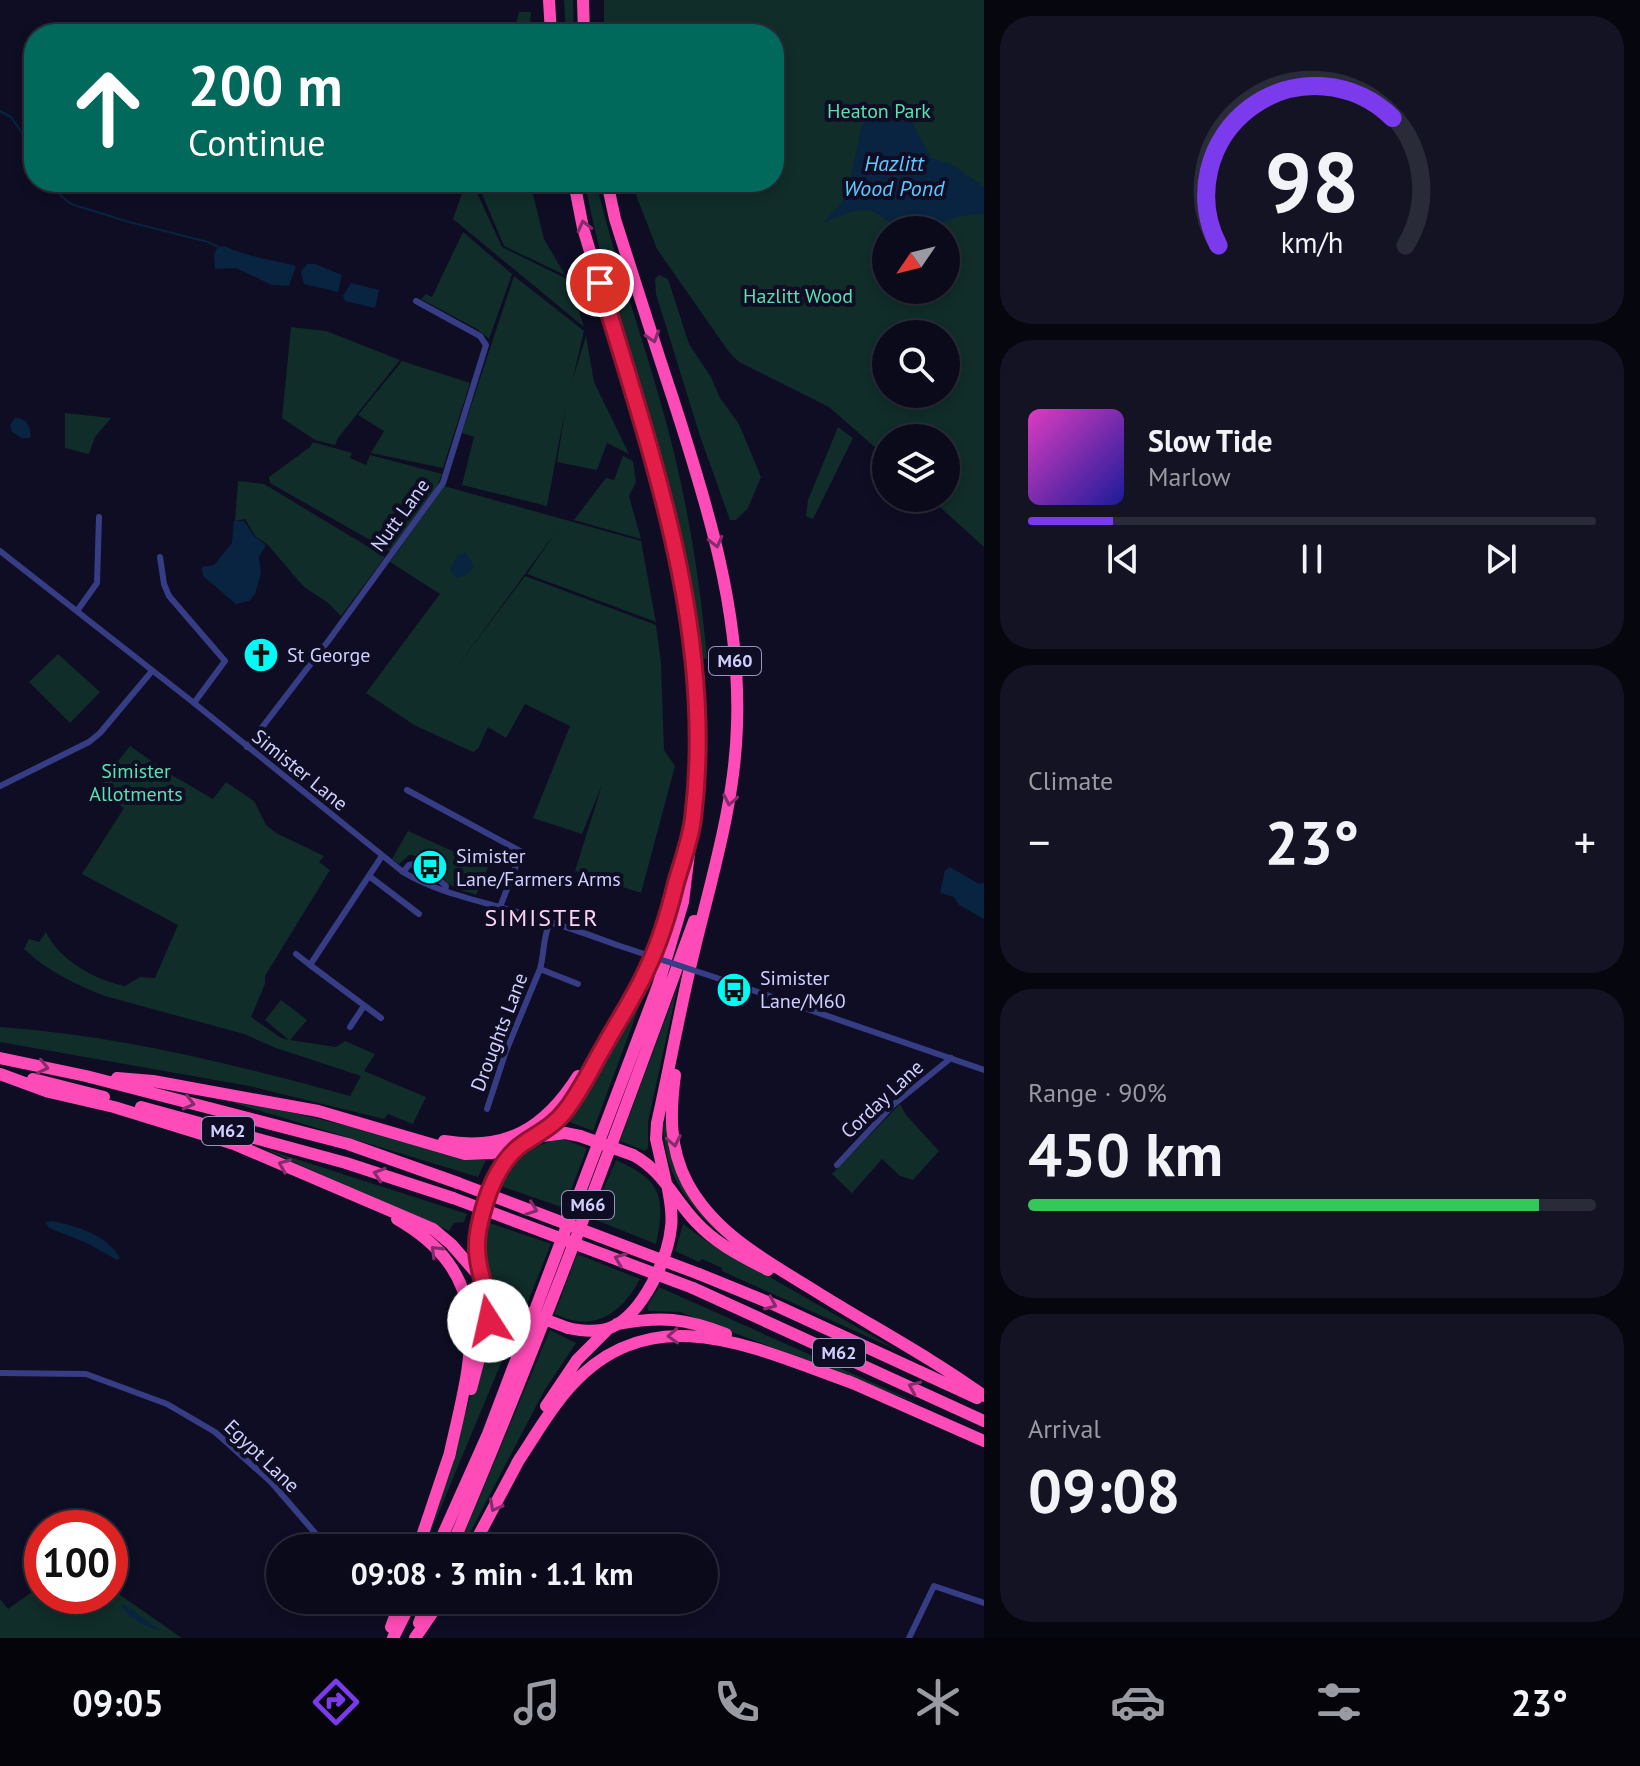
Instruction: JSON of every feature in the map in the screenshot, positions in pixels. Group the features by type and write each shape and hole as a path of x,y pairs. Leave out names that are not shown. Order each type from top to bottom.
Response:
{"highway":[{"path":"549,0 550,24"},
{"path":"583,0 584,24"},
{"name":"M60","path":"576,192 583,228 669,520 683,581 693,648 699,724 693,821 683,902"},
{"name":"M60","path":"609,192 615,219 695,467 717,544 731,614 737,678 736,752 732,790 717,858"},
{"path":"86,1076 167,1083 318,1111 465,1154 492,1153 523,1144 555,1122 572,1102 648,969 693,821"},
{"path":"479,1534 564,1378 577,1360 634,1310 646,1294 669,1241 672,1209 656,1139 657,1123 717,858"},
{"name":"M66","path":"457,1534 498,1438 595,1189 717,858"},
{"name":"M66","path":"443,1534 488,1434 586,1180 658,986 683,902"},
{"path":"687,980 670,1112 674,1145 686,1181 706,1211 750,1250 946,1368 984,1399"},
{"path":"378,1127 471,1145 497,1142 522,1133 554,1110 628,1004"},
{"name":"M62","path":"0,1058 86,1076 348,1144 699,1274 984,1399"},
{"path":"0,1073 49,1092 114,1107 234,1144 433,1229 451,1244 496,1298 568,1328 594,1331 659,1318 685,1320 855,1384 984,1441"},
{"name":"M62","path":"0,1073 86,1092 346,1163 453,1198 693,1288 984,1421"},
{"path":"537,1137 565,1133 633,1155 652,1166 695,1221 732,1251 849,1312"},
{"path":"423,1534 488,1331 489,1310 481,1279 477,1242 482,1216 500,1169 523,1144"},
{"path":"352,1194 419,1235 446,1261 462,1288 472,1337 449,1457"},
{"path":"517,1463 557,1403 585,1372 619,1349 651,1338 672,1335 710,1337 855,1384"},
{"path":"390,1638 397,1614"},
{"path":"390,1638 404,1614"},
{"path":"414,1638 423,1614"},
{"path":"414,1638 431,1614"}],"street":[{"name":"Nutt Lane","path":"247,747 443,483 486,345 480,336 416,301"},
{"path":"77,611 97,583 99,517"},
{"name":"Simister Lane","path":"0,551 420,883 550,921 984,1070"},
{"path":"160,557 169,596 225,661 194,703"},
{"path":"0,786 89,742 152,671"},
{"path":"407,790 520,851 500,907"},
{"path":"310,965 382,856"},
{"path":"403,872 409,865 420,863 446,886 445,891"},
{"path":"369,876 419,914"},
{"name":"Droughts Lane","path":"487,1109 506,1051 540,969 544,956 543,939 550,921"},
{"path":"296,954 381,1018"},
{"path":"540,969 578,984"},
{"path":"350,1027 364,1006"},
{"name":"Corday Lane","path":"837,1165 893,1105 951,1058"},
{"name":"Egypt Lane","path":"0,1373 86,1374 167,1404 215,1432 271,1482 316,1534"},
{"path":"921,1638 910,1634 934,1586 984,1603"}],"green space":[{"path":"564,0 573,0 574,24 565,24"},
{"name":"Heaton Park","path":"604,0 984,0 984,547 945,512 960,512 960,424 872,424 872,445 829,407 739,362 657,249 635,192 784,192 784,24 604,24"},
{"path":"519,12 531,12 530,24 516,24"},
{"path":"462,192 477,192 502,247 569,280 584,327 453,219"},
{"path":"481,192 532,192 544,239 565,275 504,246"},
{"path":"587,192 599,192 675,457 701,600 707,658 702,660 693,598 667,477"},
{"path":"463,232 512,274 489,339 477,329 421,299 426,294 432,297"},
{"path":"659,275 668,279 689,344 739,424 761,477 748,508 736,520 730,520 700,436 656,294 655,279"},
{"path":"514,276 584,331 572,381 586,336 594,382 629,454 607,443 597,470 557,462 566,405 547,506 462,485 474,437 462,433"},
{"path":"291,327 326,331 400,360 335,445 315,440 282,418"},
{"path":"402,361 470,383 443,468 371,453 384,431 358,415"},
{"path":"65,413 111,418 95,437 89,454 65,448"},
{"path":"838,427 853,438 813,519 806,516 808,500"},
{"path":"313,442 352,453 350,458 366,465 370,455 442,474 436,489 391,552 270,483 269,477"},
{"path":"623,456 633,461 636,482 629,496 641,539 574,520 606,478 614,480"},
{"path":"238,481 264,484 385,557 341,616 304,587 268,545 255,536 245,519 235,521"},
{"path":"444,486 641,541 656,622 527,574 558,529 448,679 525,576 656,625 661,663 664,750 675,766 641,893 575,871 602,785 582,834 533,818 570,726 525,704 506,738 488,727 478,749 473,752 414,725 366,693 440,594 390,562"},
{"path":"58,654 100,692 70,723 29,682"},
{"name":"Simister Allotments","path":"130,746 213,799 226,782 254,801 266,825 276,833 324,856 319,862 330,870 265,976 265,984 251,1017 281,1038 289,1040 265,1020 281,1000 307,1020 290,1040 336,1047 345,1041 375,1054 364,1071 426,1097 413,1124 388,1114 384,1119 249,1086 0,1042 0,1027 88,1037 220,1063 350,1096 361,1076 244,1034 105,996 62,976 24,949 29,939 39,942 46,932 69,960 102,979 125,986 140,977 155,978 178,925 82,874 124,808 99,793 107,775"},
{"path":"408,831 488,867 476,895 445,881 422,858 409,855 399,864 392,859"},
{"path":"655,964 593,1131 567,1121"},
{"path":"678,985 648,1122 648,1148 645,1151 620,1141"},
{"path":"235,1099 369,1131 460,1158 486,1160 478,1177 234,1103"},
{"path":"900,1104 906,1115 939,1151 913,1180 900,1176 882,1159 852,1193 832,1174"},
{"path":"665,1118 675,1162 688,1194 741,1251 696,1210 674,1177 664,1139"},
{"path":"563,1139 587,1148 564,1208 501,1186 511,1169 526,1154 543,1144"},
{"path":"262,1148 467,1214 464,1222 454,1223 449,1231"},
{"path":"616,1160 643,1175 657,1192 660,1213 656,1244 591,1218"},
{"path":"487,1222 551,1244 527,1304 503,1295 491,1280 485,1261"},
{"path":"683,1224 708,1242 897,1350 722,1271 722,1268 702,1259 699,1262 675,1251"},
{"path":"577,1254 640,1279 624,1302 605,1317 594,1321 569,1319 555,1314"},
{"path":"659,1287 920,1404 680,1312 649,1311 647,1307"},
{"path":"493,1314 519,1320 428,1534 493,1323"},
{"path":"550,1330 576,1343 544,1391 469,1534 464,1534"},
{"path":"24,1598 24,1614 128,1614 128,1600 182,1638 0,1638 0,1599 8,1609"}],"water":[{"name":"Hazlitt Wood Pond","path":"902,111 911,120 931,158 951,164 984,187 984,214 881,216 865,210 850,212 823,223 846,198 862,125 882,112"},
{"path":"224,246 296,266 289,286 272,285 236,268 215,269 214,255 217,248"},
{"path":"307,264 342,275 338,292 304,284 301,272"},
{"path":"351,283 379,290 375,308 345,301 343,296"},
{"path":"15,418 27,424 30,438 22,438 12,432 10,425"},
{"path":"234,521 244,521 254,536 266,545 259,557 261,573 255,594 249,601 236,604 203,576 202,567 214,565 232,543"},
{"path":"466,553 474,566 465,576 456,578 451,572 452,565 457,557"},
{"path":"950,867 979,884 984,883 984,919 959,905 954,897 940,893 945,870"},
{"path":"52,1221 99,1237 120,1258 117,1260 87,1243 49,1228 45,1222"},
{"path":"128,1607 161,1631 144,1625 128,1614"}],"waterway":[{"path":"0,111 11,117 24,136"},
{"path":"59,192 71,204 208,242 223,249"}],"place":[{"name":"St George","path":"261,655"},
{"name":"Simister Lane/Farmers Arms","path":"430,867"},
{"name":"Simister Lane/M60","path":"734,990"}],"district":[{"name":"SIMISTER","path":"542,918"}],"route":[{"path":"489,1321 487,1296 476,1258 479,1228 493,1183 508,1158 555,1122 572,1102 648,969 672,901 693,821 699,724 693,648 683,581 657,475 600,283"}],"park label":[{"name":"Hazlitt Wood","path":"798,296"}]}
